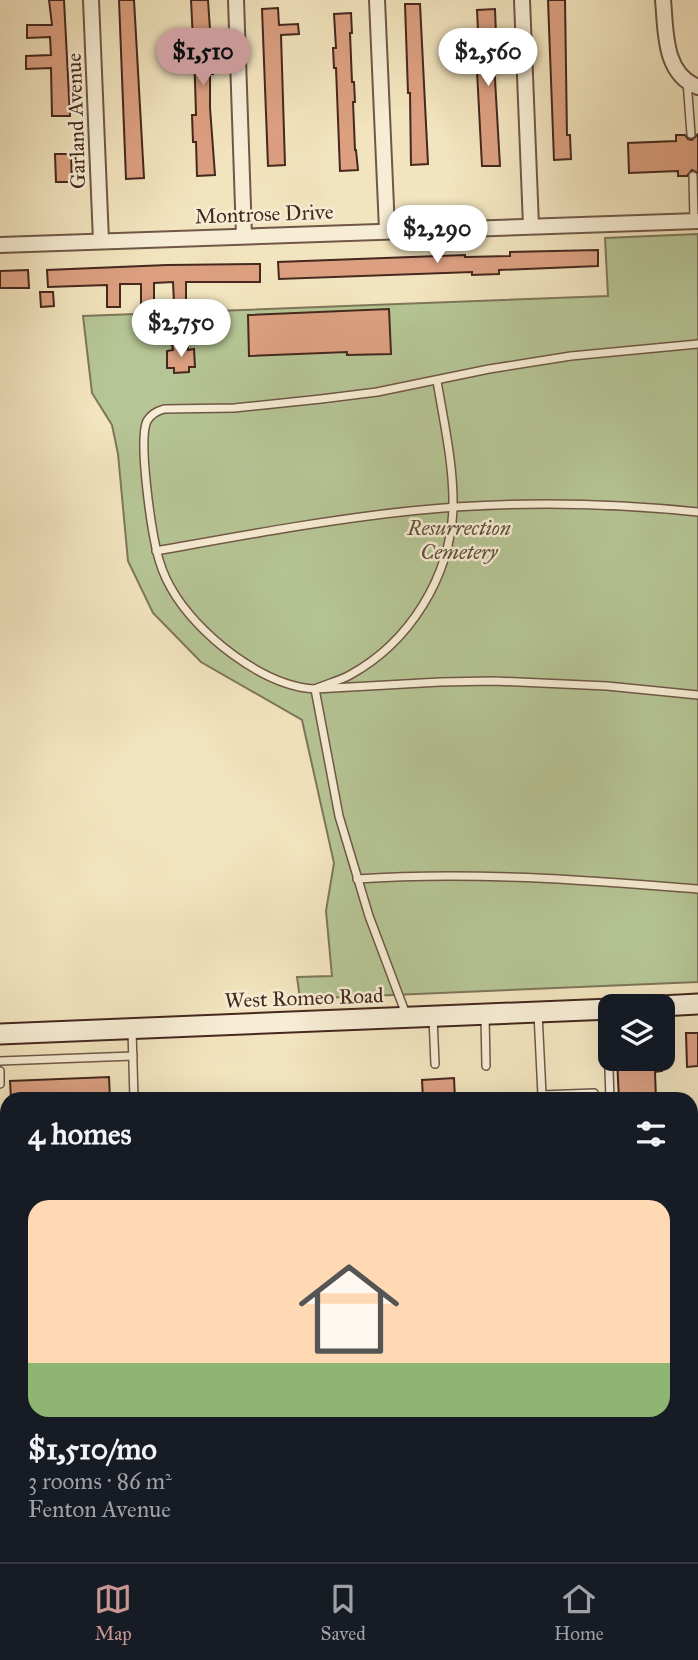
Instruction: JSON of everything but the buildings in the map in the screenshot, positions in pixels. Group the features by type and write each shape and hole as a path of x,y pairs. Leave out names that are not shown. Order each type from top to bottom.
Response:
{"main road":[{"path":"675,1005 698,1004"},
{"name":"West Romeo Road","path":"0,1034 598,1009"}],"street":[{"name":"Garland Avenue","path":"91,0 102,241"},
{"path":"236,0 244,236"},
{"path":"377,0 387,230"},
{"path":"522,0 531,226"},
{"path":"663,0 669,56 677,70 693,83"},
{"name":"Montrose Drive","path":"0,245 696,221"}],"lane":[{"path":"691,134 693,83"},
{"path":"693,176 696,221"},
{"path":"698,344 571,356 489,369 377,392 234,408 174,408 156,411 148,421 144,437 151,525 156,551 180,603 222,645 261,671 297,688 494,681 607,686 698,695"},
{"path":"315,689 349,675 371,660 395,640 417,616 430,596 443,562 453,508 452,480 437,381"},
{"path":"156,551 337,520 453,508 578,505 632,506 698,512"},
{"path":"315,689 339,816 357,879 407,1017"},
{"path":"357,879 404,876 524,877 698,890"},
{"path":"538,1012 540,1092"},
{"path":"485,1015 486,1066"},
{"path":"433,1017 435,1064"},
{"path":"132,1028 134,1092"},
{"path":"0,1061 133,1056"},
{"path":"0,1070 0,1084"},
{"path":"610,1071 610,1092"}],"green space":[{"name":"Resurrection Cemetery","path":"698,234 698,982 300,999 297,977 332,976 326,911 334,863 302,720 201,662 153,613 128,561 118,454 112,425 92,393 83,316 608,296 605,238"}]}
